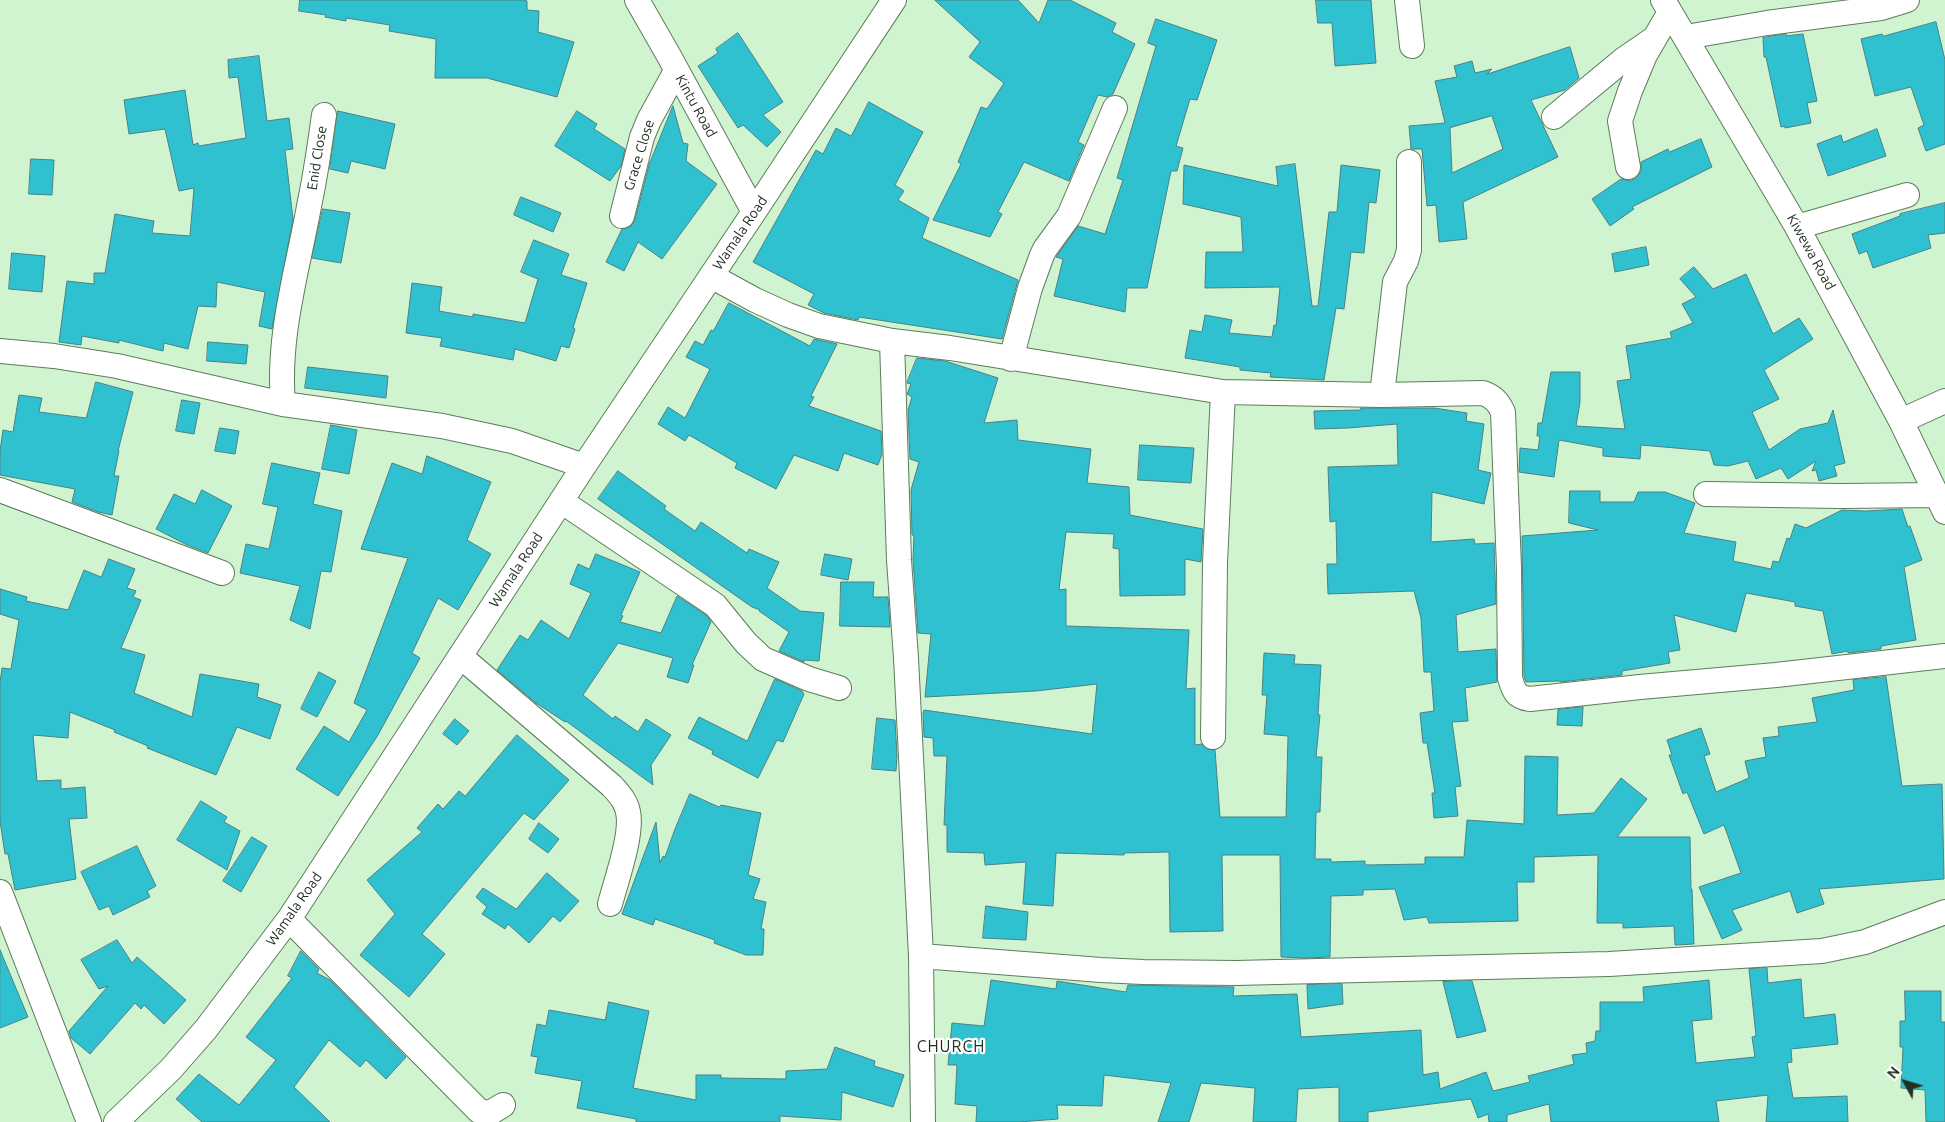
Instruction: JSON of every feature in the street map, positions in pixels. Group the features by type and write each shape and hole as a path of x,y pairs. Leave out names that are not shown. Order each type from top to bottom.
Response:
{"street":[{"name":"Kintu Road","path":"637,0 754,212"},
{"name":"Wamala Road","path":"116,1122 171,1069 200,1035 289,919 584,466 894,0"},
{"path":"1407,0 1412,46"},
{"path":"1686,37 1766,23 1881,8 1907,0"},
{"path":"1628,166 1620,121 1645,54 1656,38 1666,6"},
{"name":"Kiwewa Road","path":"1666,6 1798,227 1901,421 1941,503"},
{"path":"1554,117 1623,60 1656,38"},
{"name":"Grace Close","path":"622,216 648,120 676,71"},
{"path":"1011,359 1030,288 1042,255 1069,216 1115,108"},
{"name":"Enid Close","path":"283,404 281,381 283,340 292,285 310,201 324,115"},
{"path":"1382,395 1396,282 1409,250 1409,162"},
{"path":"1798,227 1907,195"},
{"path":"711,276 755,300 819,326 892,341 950,348 1223,392 1382,395 1483,393 1491,396 1498,402 1503,412 1509,560 1510,678 1513,690 1521,698 1530,699 1776,675 1945,656"},
{"path":"892,341 899,560 906,658 921,956 923,1122"},
{"path":"0,351 54,356 117,366 283,404 442,426 479,433 512,441 584,466"},
{"path":"1213,737 1215,564 1223,392"},
{"path":"1901,421 1945,402"},
{"path":"0,490 222,573"},
{"path":"1706,494 1840,496 1941,503"},
{"path":"561,501 715,605 753,650 764,659 839,688"},
{"path":"460,656 612,786 623,798 630,826 610,904"},
{"path":"0,892 89,1122"},
{"path":"921,956 1101,970 1236,973 1609,964 1822,951 1865,942 1945,912"},
{"path":"289,919 479,1111 490,1113 503,1105"}],"building":[{"path":"300,0 523,0 527,1 527,10 539,11 538,32 574,42 557,97 487,78 435,78 436,39 389,31 390,25 346,18 346,21 325,17 326,15 299,11"},
{"path":"935,0 1018,0 1039,23 1048,0 1070,0 1116,23 1112,32 1135,44 1113,94 1107,97 1098,95 1078,142 1084,145 1069,181 1024,162 998,212 1002,214 990,237 933,220 961,164 958,162 981,107 987,109 1004,83 969,57 980,42"},
{"path":"1316,0 1371,0 1376,63 1335,66 1332,23 1318,23"},
{"path":"1156,19 1217,40 1197,100 1190,99 1176,146 1183,148 1177,171 1171,171 1147,288 1127,288 1125,312 1054,296 1063,259 1056,257 1078,226 1105,234 1123,180 1117,178 1156,46 1148,43"},
{"path":"1936,22 1945,60 1945,144 1926,151 1918,128 1924,125 1911,87 1875,96 1861,39 1882,34 1883,36"},
{"path":"738,33 783,102 763,115 781,132 767,147 743,125 738,128 698,66 718,53 716,49"},
{"path":"1786,34 1786,36 1803,34 1817,101 1807,103 1811,123 1785,128 1785,126 1781,127 1766,57 1764,57 1763,38"},
{"path":"1570,47 1579,78 1565,90 1531,100 1558,157 1463,202 1467,239 1439,242 1436,205 1427,206 1422,149 1411,149 1409,126 1445,123 1435,81 1457,77 1454,66 1472,61 1475,73 1492,69 1487,74","holes":["1492,116 1503,149 1452,173 1450,128"]},
{"path":"259,56 267,121 289,118 293,149 285,150 293,219 272,329 259,326 265,292 217,282 216,307 198,306 188,349 164,343 163,351 119,340 119,343 82,336 81,345 59,342 67,281 94,284 94,273 105,273 115,214 154,221 152,233 190,236 194,188 179,191 165,129 129,134 124,100 185,90 193,145 198,143 199,146 246,138 238,77 229,78 228,60"},
{"path":"869,102 923,132 895,185 904,191 898,200 929,218 922,238 1018,280 1002,339 859,317 858,320 824,313 808,305 814,294 753,262 816,150 823,154 836,128 851,136"},
{"path":"673,106 683,143 688,144 686,161 717,184 662,259 638,242 624,271 606,262 622,229 631,226 635,220 649,165"},
{"path":"338,111 395,124 385,169 351,161 348,173 330,169"},
{"path":"577,111 597,124 594,129 625,149 621,166 610,181 555,146"},
{"path":"1877,129 1886,156 1828,176 1817,144 1841,135 1843,142"},
{"path":"1701,139 1712,167 1632,207 1634,209 1610,226 1592,199 1621,179 1630,181 1636,178 1641,171 1641,162 1668,149 1669,152"},
{"path":"31,159 54,160 52,195 29,194"},
{"path":"1295,164 1312,306 1318,306 1329,212 1337,212 1341,165 1380,170 1376,203 1369,202 1364,253 1351,252 1344,309 1336,308 1324,380 1270,377 1271,373 1240,370 1240,367 1185,358 1190,330 1202,332 1205,315 1232,320 1229,333 1272,337 1274,325 1276,326 1280,287 1205,288 1206,252 1243,252 1241,217 1183,204 1184,165 1278,186 1276,167"},
{"path":"521,197 561,213 553,232 514,215"},
{"path":"1945,203 1945,233 1928,235 1931,248 1873,268 1867,251 1859,254 1852,234 1900,216 1900,214"},
{"path":"323,209 350,213 341,263 312,258"},
{"path":"534,240 569,254 561,275 587,283 569,348 561,346 556,361 515,349 513,360 440,346 442,338 406,333 412,283 442,287 439,311 473,317 473,314 525,323 538,279 521,272"},
{"path":"1646,247 1649,265 1615,272 1612,254"},
{"path":"12,253 45,256 42,292 9,289"},
{"path":"1694,267 1713,289 1746,274 1773,334 1799,318 1813,339 1764,370 1779,399 1752,412 1769,450 1800,429 1828,423 1833,410 1845,463 1834,466 1837,476 1819,481 1816,470 1812,471 1816,461 1788,479 1781,468 1756,479 1748,461 1728,466 1714,465 1710,451 1641,445 1640,459 1603,456 1603,448 1559,440 1554,477 1519,472 1520,448 1538,450 1540,436 1537,436 1538,423 1542,423 1551,372 1580,372 1580,402 1576,426 1625,429 1617,381 1631,379 1626,346 1672,338 1670,332 1693,323 1682,304 1696,297 1680,279"},
{"path":"729,303 810,346 814,339 837,344 811,396 814,397 809,406 881,431 882,454 878,465 844,453 838,471 794,455 776,489 735,468 737,463 689,435 685,441 658,424 668,407 685,418 710,369 686,357 695,341 703,345"},
{"path":"208,342 248,345 246,364 207,361"},
{"path":"917,358 945,361 998,378 984,423 1017,420 1018,440 1091,449 1087,483 1129,487 1130,515 1203,529 1201,562 1185,559 1185,595 1120,596 1119,549 1113,548 1114,534 1066,532 1059,590 1066,589 1066,626 1189,630 1186,689 1195,688 1195,745 1202,744 1206,749 1215,750 1220,817 1286,817 1288,736 1264,734 1267,695 1262,695 1264,653 1295,655 1294,664 1321,665 1318,715 1320,715 1316,757 1322,757 1320,812 1316,812 1315,859 1331,859 1331,862 1365,861 1365,865 1425,864 1425,857 1464,857 1467,820 1524,824 1525,756 1558,757 1557,815 1594,813 1621,778 1647,799 1617,837 1690,837 1694,944 1675,945 1674,926 1623,928 1623,923 1597,923 1598,855 1534,857 1534,882 1517,882 1518,921 1429,923 1427,917 1404,920 1395,889 1363,890 1363,895 1331,896 1330,957 1305,958 1281,957 1280,855 1222,855 1223,931 1170,932 1169,852 1124,853 1124,855 1056,853 1053,906 1023,904 1026,862 985,865 984,853 947,852 947,825 944,825 947,756 934,756 933,738 924,737 924,710 1092,734 1097,684 1036,691 925,697 931,634 918,633 911,490 919,462 910,459 908,410 912,397 907,394 911,384 907,383"},
{"path":"308,367 388,376 386,398 305,388"},
{"path":"96,382 133,392 118,451 114,476 119,476 112,515 72,502 75,489 0,475 0,451 3,430 13,432 19,395 42,398 39,412 86,418"},
{"path":"182,400 200,403 194,434 176,431"},
{"path":"1361,408 1434,408 1467,413 1466,421 1484,424 1478,470 1491,473 1484,504 1432,492 1431,542 1474,539 1475,544 1494,543 1496,604 1456,615 1458,652 1496,649 1497,682 1465,688 1468,721 1452,722 1461,786 1455,787 1458,816 1434,818 1432,793 1435,793 1427,743 1423,743 1420,713 1434,711 1431,672 1424,672 1421,618 1414,591 1328,594 1327,564 1337,564 1336,521 1330,522 1328,467 1398,465 1397,424 1315,429 1314,411 1361,410"},
{"path":"331,425 357,430 349,474 322,469"},
{"path":"220,428 239,431 235,454 215,451"},
{"path":"1140,445 1194,448 1191,483 1138,480"},
{"path":"427,456 491,482 467,540 491,554 458,610 438,598 412,653 420,658 378,735 338,796 296,769 324,726 349,742 367,710 354,703 408,558 361,549 392,463 422,474"},
{"path":"272,463 320,473 313,504 342,511 331,572 321,571 310,629 290,620 300,586 240,573 246,544 269,549 278,507 263,504"},
{"path":"618,471 666,506 664,509 695,531 701,522 747,553 749,549 779,562 767,588 800,611 824,613 819,661 804,660 804,662 779,651 789,632 598,499"},
{"path":"202,490 232,506 208,553 187,545 156,529 174,494 195,504"},
{"path":"1570,491 1600,491 1600,502 1634,502 1638,492 1665,492 1695,503 1684,533 1736,542 1733,561 1771,569 1773,561 1779,562 1787,538 1790,539 1795,524 1806,528 1842,510 1902,509 1922,560 1904,567 1916,640 1881,646 1881,649 1832,654 1823,611 1795,606 1795,602 1746,593 1736,632 1674,615 1680,650 1668,652 1670,663 1622,671 1622,675 1560,682 1526,682 1524,676 1522,536 1598,530 1569,523"},
{"path":"596,554 640,572 621,615 623,616 620,622 661,633 677,596 706,615 711,622 692,665 694,665 688,683 667,677 673,658 618,643 583,695 613,719 615,716 638,732 646,719 671,735 651,765 653,785 566,721 536,703 497,670 520,635 528,640 541,620 569,639 591,593 570,584 578,564 589,569"},
{"path":"825,554 852,559 848,580 821,575"},
{"path":"109,559 135,569 127,588 136,591 133,597 141,600 121,648 145,655 134,693 192,717 200,674 259,684 257,697 281,705 270,739 237,727 216,775 147,748 148,746 114,732 115,730 70,712 68,738 33,735 37,781 61,780 61,789 85,787 87,818 69,819 76,879 15,890 8,854 5,854 0,821 0,682 2,668 11,669 19,620 0,614 0,589 27,597 26,601 68,610 84,570 101,577"},
{"path":"841,582 874,582 873,597 888,597 890,627 840,626"},
{"path":"319,672 336,681 317,717 301,709"},
{"path":"1886,677 1902,786 1942,784 1944,879 1819,889 1824,904 1797,913 1790,891 1732,910 1742,930 1722,939 1699,887 1741,873 1724,825 1704,834 1687,792 1683,794 1669,755 1672,755 1667,740 1701,728 1710,754 1704,756 1716,792 1749,778 1745,761 1766,757 1763,738 1779,736 1778,727 1817,722 1812,698 1854,690 1853,680"},
{"path":"775,679 802,691 804,694 783,742 777,740 758,778 712,754 713,751 688,738 699,717 747,741"},
{"path":"1583,707 1582,726 1557,725 1558,710"},
{"path":"877,718 895,720 896,771 872,769"},
{"path":"455,719 469,731 457,745 443,734"},
{"path":"517,735 569,780 534,820 524,813 422,934 445,954 409,997 360,955 395,914 367,880 422,832 417,828 438,804 443,809 459,791 465,796"},
{"path":"690,794 719,807 721,805 761,813 748,875 760,879 753,899 766,902 761,929 764,929 763,955 746,955 714,943 715,940 655,919 653,925 622,914 656,822 660,863 663,856 665,857"},
{"path":"201,801 227,817 224,822 240,831 227,870 177,840"},
{"path":"539,823 559,839 548,853 529,839"},
{"path":"252,837 267,846 241,892 223,881"},
{"path":"137,846 156,886 147,891 150,897 113,915 109,906 99,910 81,872"},
{"path":"547,873 579,901 560,922 553,916 529,943 508,924 505,929 482,914 487,907 476,897 483,888 516,909"},
{"path":"986,906 1028,912 1026,940 983,938"},
{"path":"117,940 132,963 137,957 186,1000 164,1024 144,1005 141,1009 135,1003 90,1054 71,1038 69,1031 108,986 99,989 81,960"},
{"path":"0,950 28,1017 0,1028"},
{"path":"301,951 319,969 317,973 330,980 406,1057 386,1079 366,1060 360,1067 329,1040 294,1087 330,1122 202,1122 176,1099 199,1074 239,1105 276,1060 246,1037 292,978 288,976"},
{"path":"1767,968 1768,983 1801,979 1804,1018 1835,1014 1838,1044 1791,1049 1792,1062 1787,1063 1793,1098 1847,1096 1848,1122 1766,1122 1768,1095 1716,1101 1719,1122 1551,1122 1549,1104 1507,1115 1507,1122 1489,1122 1488,1114 1478,1118 1471,1099 1368,1112 1368,1122 1339,1122 1339,1087 1298,1089 1296,1122 1253,1122 1255,1088 1201,1083 1189,1122 1158,1122 1171,1083 1104,1075 1102,1106 1057,1105 1058,1119 1019,1122 976,1122 977,1106 955,1104 957,1065 948,1065 952,1023 984,1026 991,980 1056,989 1057,981 1126,992 1128,985 1234,987 1233,996 1297,994 1301,1037 1421,1030 1423,1075 1438,1072 1440,1089 1486,1072 1493,1091 1530,1082 1528,1076 1574,1064 1572,1055 1587,1053 1586,1043 1595,1041 1596,1031 1600,1031 1600,1002 1644,1002 1643,987 1709,980 1712,1019 1692,1021 1696,1063 1755,1057 1752,1037 1756,1036 1749,969"},
{"path":"1472,981 1486,1031 1457,1038 1443,982"},
{"path":"1342,984 1343,1004 1308,1009 1307,985"},
{"path":"1905,991 1941,991 1941,1022 1945,1022 1945,1122 1926,1122 1925,1090 1901,1088 1903,1047 1900,1047 1900,1021 1905,1021"},
{"path":"609,1002 649,1011 633,1088 696,1100 696,1075 721,1075 721,1078 786,1079 786,1071 827,1069 835,1047 875,1061 874,1066 904,1075 893,1107 842,1092 841,1120 780,1116 780,1122 636,1122 636,1119 577,1108 582,1081 535,1073 538,1057 531,1056 537,1024 546,1026 549,1010 605,1020"}],"district":[{"name":"CHURCH","path":"951,1047"}]}
